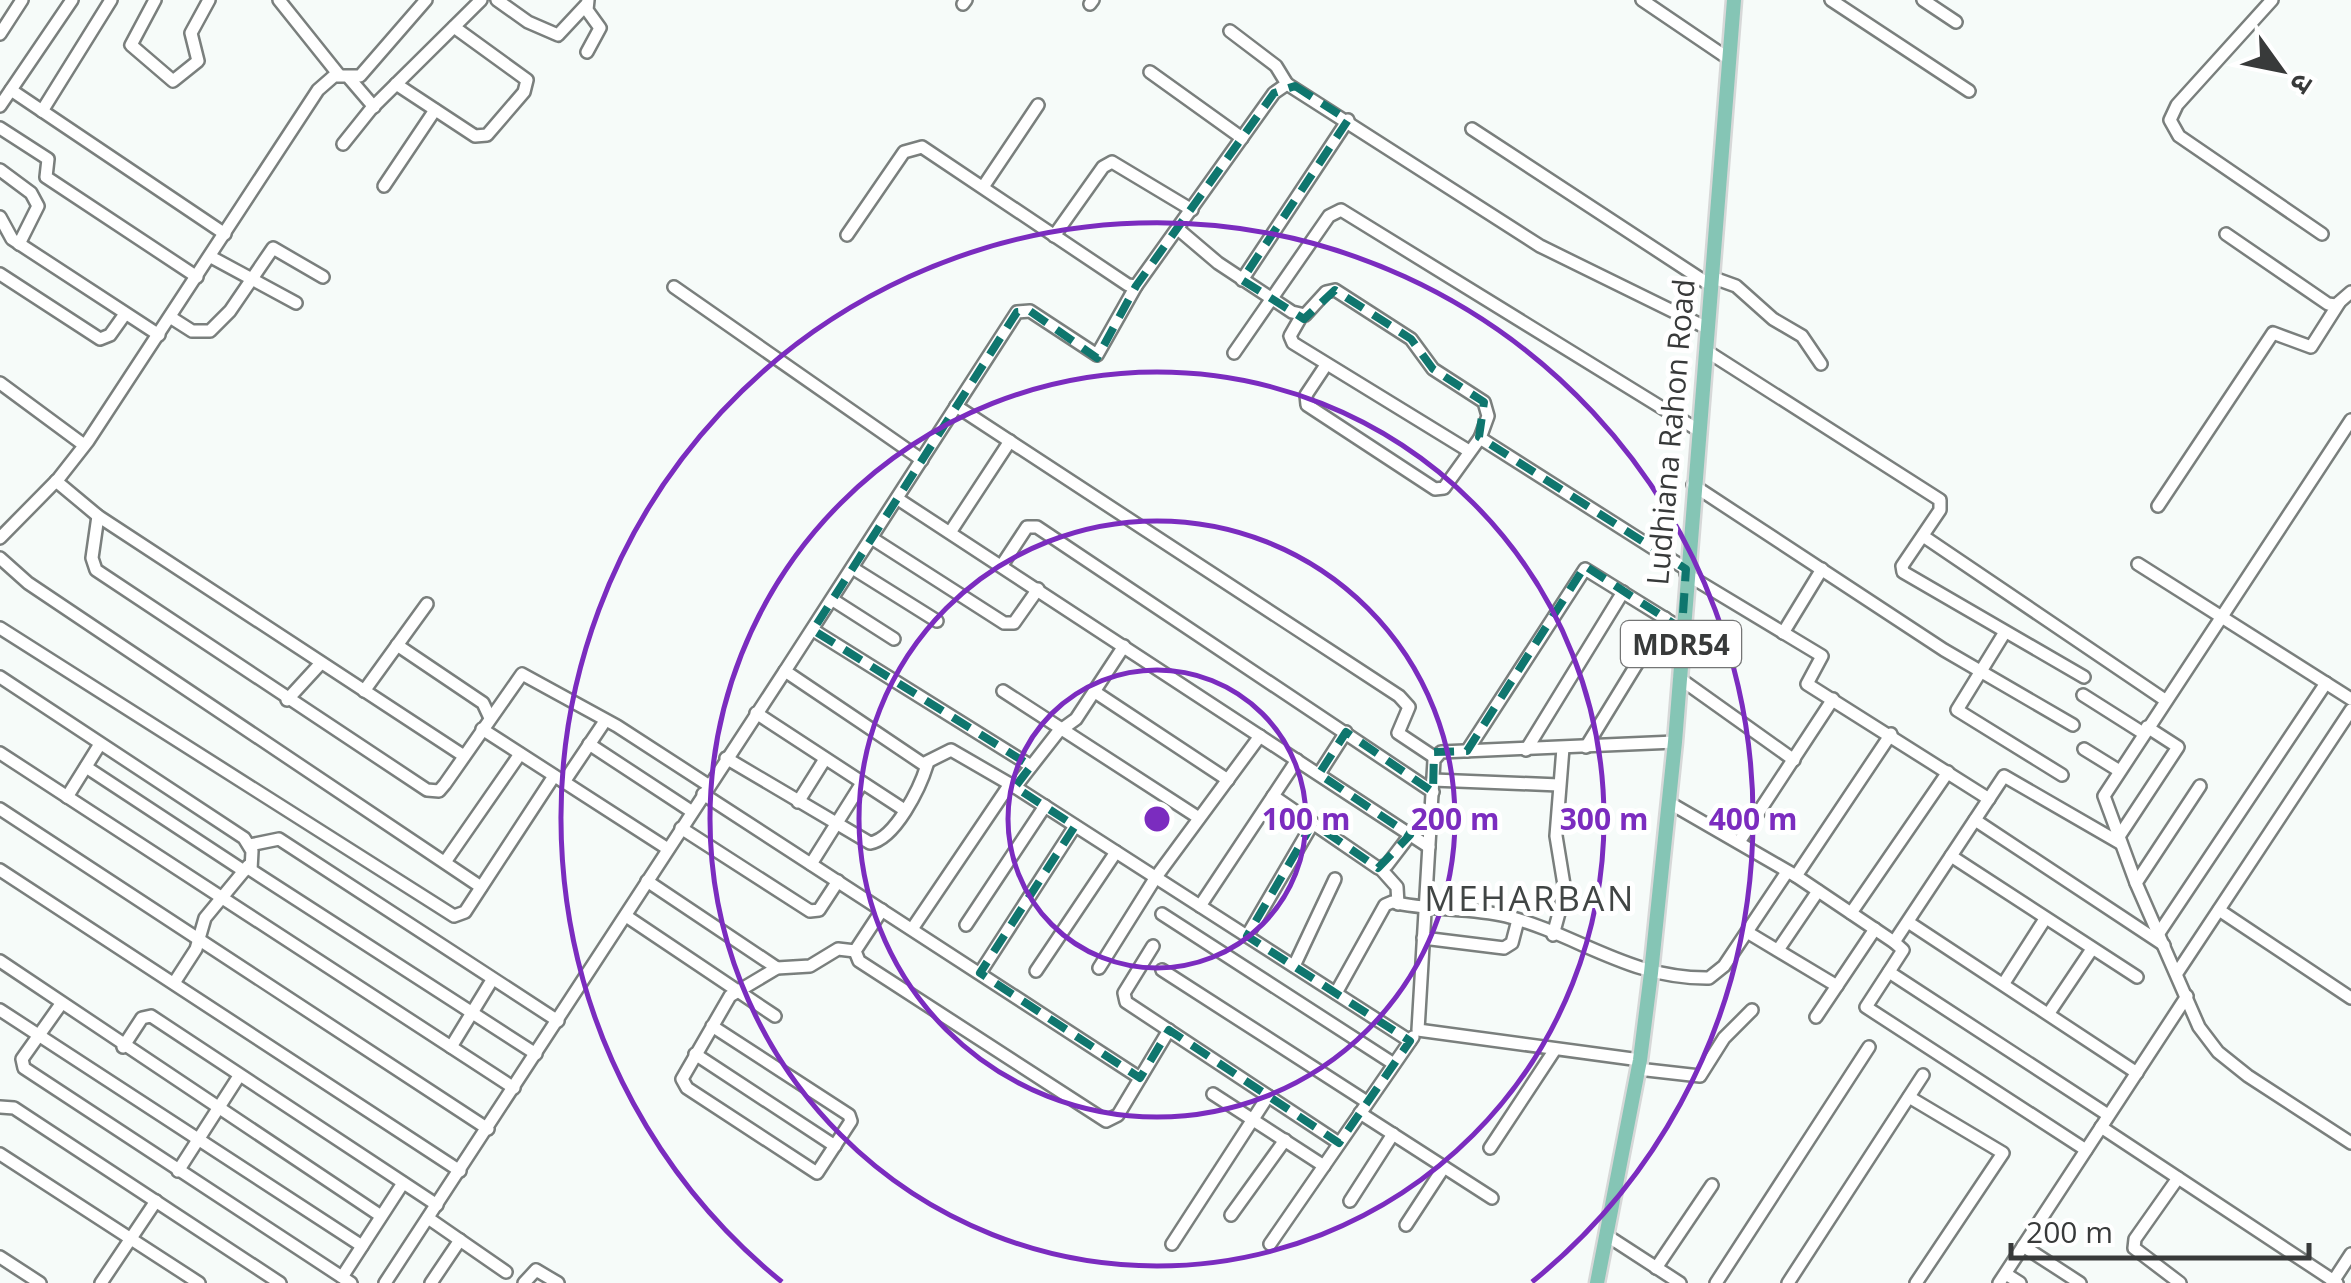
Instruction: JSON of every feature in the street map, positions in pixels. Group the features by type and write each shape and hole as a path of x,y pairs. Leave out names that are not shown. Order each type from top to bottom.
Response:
{"main road":[{"name":"Ludhiana Rahon Road","path":"1597,1283 1639,1064 1651,973 1674,742 1734,0"}],"street":[{"path":"0,34 22,0"},
{"path":"0,106 72,0"},
{"path":"42,110 111,0"},
{"path":"154,0 131,44 172,81 198,60 192,34 209,0"},
{"path":"279,0 374,107"},
{"path":"0,538 56,481 84,445 318,90 373,64 426,0"},
{"path":"343,144 396,84 481,0"},
{"path":"497,0 528,22 558,34 587,2 600,28 586,52"},
{"path":"1642,0 1729,59"},
{"path":"1831,0 1969,91"},
{"path":"1923,0 1956,22"},
{"path":"2272,0 2184,97 2170,120 2178,136 2322,234"},
{"path":"396,84 481,138 528,85 513,67 454,27"},
{"path":"1230,31 1276,66 1286,84 1540,246 1706,328"},
{"path":"1150,72 1242,138"},
{"path":"385,1283 1022,309 1097,355 1136,286 1274,93 1286,84"},
{"path":"11,90 226,234"},
{"path":"983,188 1038,105"},
{"path":"384,186 435,110"},
{"path":"1242,280 1348,120"},
{"path":"0,128 48,159 46,177 197,277"},
{"path":"1472,130 1710,281 1736,286 1773,319 1802,336 1821,364"},
{"path":"847,234 904,152 914,146 1136,286"},
{"path":"1054,236 1103,167 1112,162 1192,210"},
{"path":"0,170 30,193 38,206 19,244"},
{"path":"1234,353 1330,216 1346,212 1698,430"},
{"path":"0,217 19,244 159,334"},
{"path":"1178,229 1242,280 1302,315"},
{"path":"2226,234 2324,301 2339,303"},
{"path":"170,317 192,331 210,332 273,248 323,277"},
{"path":"211,257 296,303"},
{"path":"0,274 100,339 110,335 125,314"},
{"path":"674,287 922,460"},
{"path":"1326,364 1306,395 1308,405 1436,489 1444,488 1480,438 1488,416 1484,402 1433,369 1411,339 1335,290 1326,292 1302,315 1290,340 1468,451"},
{"path":"2158,506 2272,333 2311,347 2339,303 2351,292"},
{"path":"1704,350 1940,500 1940,510 1903,572 2084,677"},
{"path":"0,383 84,445"},
{"path":"956,406 1399,696 1408,707 1398,733 1434,756 1674,742"},
{"path":"2351,420 2104,796 2136,883 2199,1027 2218,1052 2351,1143"},
{"path":"1480,438 1822,656 1807,684 1989,799"},
{"path":"951,531 1010,441"},
{"path":"56,481 98,516 464,756"},
{"path":"1693,485 1980,671 2073,725"},
{"path":"898,499 1429,847"},
{"path":"98,516 92,558 96,570 287,700 434,792 445,784 522,674 605,721 811,864 1140,1078"},
{"path":"1002,565 1027,527 1037,527 1433,786 1559,785"},
{"path":"1923,536 2166,700"},
{"path":"873,539 1004,623 1014,623 1038,589"},
{"path":"0,558 28,583 482,887"},
{"path":"2138,564 2351,699"},
{"path":"854,569 937,621"},
{"path":"1783,633 1822,569"},
{"path":"1467,752 1582,571 1592,571 1682,629"},
{"path":"1526,750 1623,592"},
{"path":"833,600 894,639"},
{"path":"364,691 427,604"},
{"path":"1586,747 1664,618"},
{"path":"0,628 454,916 465,912 605,721"},
{"path":"813,630 1032,766"},
{"path":"2005,632 1956,710 2062,775"},
{"path":"397,645 483,703 490,718"},
{"path":"912,929 1012,786 1095,692 1124,646"},
{"path":"287,700 321,662"},
{"path":"786,671 927,765"},
{"path":"0,678 250,845 279,839 558,1021"},
{"path":"1679,678 1794,760"},
{"path":"2162,939 2326,682"},
{"path":"1002,691 1199,818"},
{"path":"1095,692 1228,780"},
{"path":"2084,695 2178,747 2119,841"},
{"path":"1739,842 1833,699"},
{"path":"2177,973 2351,710"},
{"path":"756,713 903,809"},
{"path":"482,729 668,849"},
{"path":"1319,774 1346,732"},
{"path":"1336,993 1384,905 1398,904 1424,910 1495,914 1651,973 1714,976 1890,734"},
{"path":"1099,968 1156,878 1260,736"},
{"path":"66,797 100,744"},
{"path":"590,744 692,812"},
{"path":"1554,934 1565,891 1556,847 1563,748"},
{"path":"2084,749 2118,770"},
{"path":"726,758 870,844 877,842 903,809 927,765 942,751 951,750 1336,993 1414,1035 1554,1051 1700,1076 1724,1038 1752,1010"},
{"path":"0,753 514,1088"},
{"path":"445,862 520,754"},
{"path":"1270,1244 1414,1035 1434,756"},
{"path":"798,802 825,760"},
{"path":"1200,906 1297,760"},
{"path":"86,766 536,1054"},
{"path":"1851,913 1948,772"},
{"path":"1894,942 2004,776 2119,841"},
{"path":"811,864 862,784"},
{"path":"2136,883 2200,786"},
{"path":"1273,796 1380,868 1397,887 1398,904"},
{"path":"1668,802 1791,874 1894,942 1903,950 1866,1006 2086,1150"},
{"path":"966,925 1045,806"},
{"path":"0,809 488,1128"},
{"path":"1975,820 2162,939"},
{"path":"1246,936 1313,823"},
{"path":"980,973 1075,826"},
{"path":"681,828 810,911 819,910 838,881"},
{"path":"1380,868 1410,835"},
{"path":"174,983 200,939 205,918 246,869 250,845"},
{"path":"1036,971 1116,852"},
{"path":"1951,856 2137,977"},
{"path":"0,870 460,1171"},
{"path":"1294,966 1335,879"},
{"path":"647,881 778,968"},
{"path":"1778,950 1818,891"},
{"path":"882,910 855,951 858,962 1106,1120 1118,1115 1169,1030"},
{"path":"2219,910 2351,998"},
{"path":"1162,914 1394,1064"},
{"path":"626,916 776,1016"},
{"path":"1423,938 1504,948 1512,943 1518,920"},
{"path":"2004,984 2046,920"},
{"path":"1908,922 2137,1073"},
{"path":"1816,1017 1875,929"},
{"path":"1747,932 1837,986"},
{"path":"1153,946 1123,998 1339,1143"},
{"path":"712,1026 849,1115 851,1122 820,1171 814,1172 687,1088 682,1079 695,1054 712,1026 736,990 778,968 810,966 838,949 855,951"},
{"path":"2049,1013 2092,949"},
{"path":"0,961 123,1047 381,1216"},
{"path":"1162,970 1364,1108 1393,1134 1492,1198"},
{"path":"1889,972 2108,1116"},
{"path":"451,1047 492,980"},
{"path":"2020,1283 2002,1278 2187,996"},
{"path":"61,1004 22,1059 24,1068 347,1280 362,1246 403,1182"},
{"path":"0,1010 362,1246"},
{"path":"123,1047 142,1018 151,1016 437,1204"},
{"path":"1716,1283 1869,1047"},
{"path":"1490,1148 1554,1051"},
{"path":"695,1054 835,1146"},
{"path":"1788,1283 1924,1075"},
{"path":"178,1171 239,1076"},
{"path":"1213,1094 1324,1166"},
{"path":"1172,1244 1268,1096"},
{"path":"1909,1097 2002,1153 1916,1283"},
{"path":"0,1107 14,1108 280,1283"},
{"path":"2101,1127 2334,1282 2351,1254"},
{"path":"1350,1201 1393,1134"},
{"path":"1232,1214 1285,1140"},
{"path":"0,1154 199,1283"},
{"path":"1406,1225 1444,1167"},
{"path":"2178,1178 2135,1239 2134,1248 2180,1283"},
{"path":"1656,1268 1712,1185"},
{"path":"102,1283 156,1201"},
{"path":"428,1218 506,1272"},
{"path":"1606,1236 1680,1283"},
{"path":"431,1283 460,1240"},
{"path":"2023,1246 2080,1283"},
{"path":"0,1257 40,1283"},
{"path":"524,1283 536,1270 558,1283"}],"highlighted area":[{"path":"1295,86 1348,120 1242,280 1304,319 1335,290 1411,339 1433,369 1484,402 1479,437 1686,569 1682,629 1585,566 1467,751 1434,752 1433,792 1346,732 1319,774 1410,835 1378,868 1313,823 1247,936 1410,1041 1339,1143 1169,1030 1140,1078 980,973 1075,826 1015,787 1031,766 813,630 1017,312 1030,311 1097,358 1136,286 1274,93"}],"district":[{"name":"MEHARBAN","path":"1530,897"}]}
